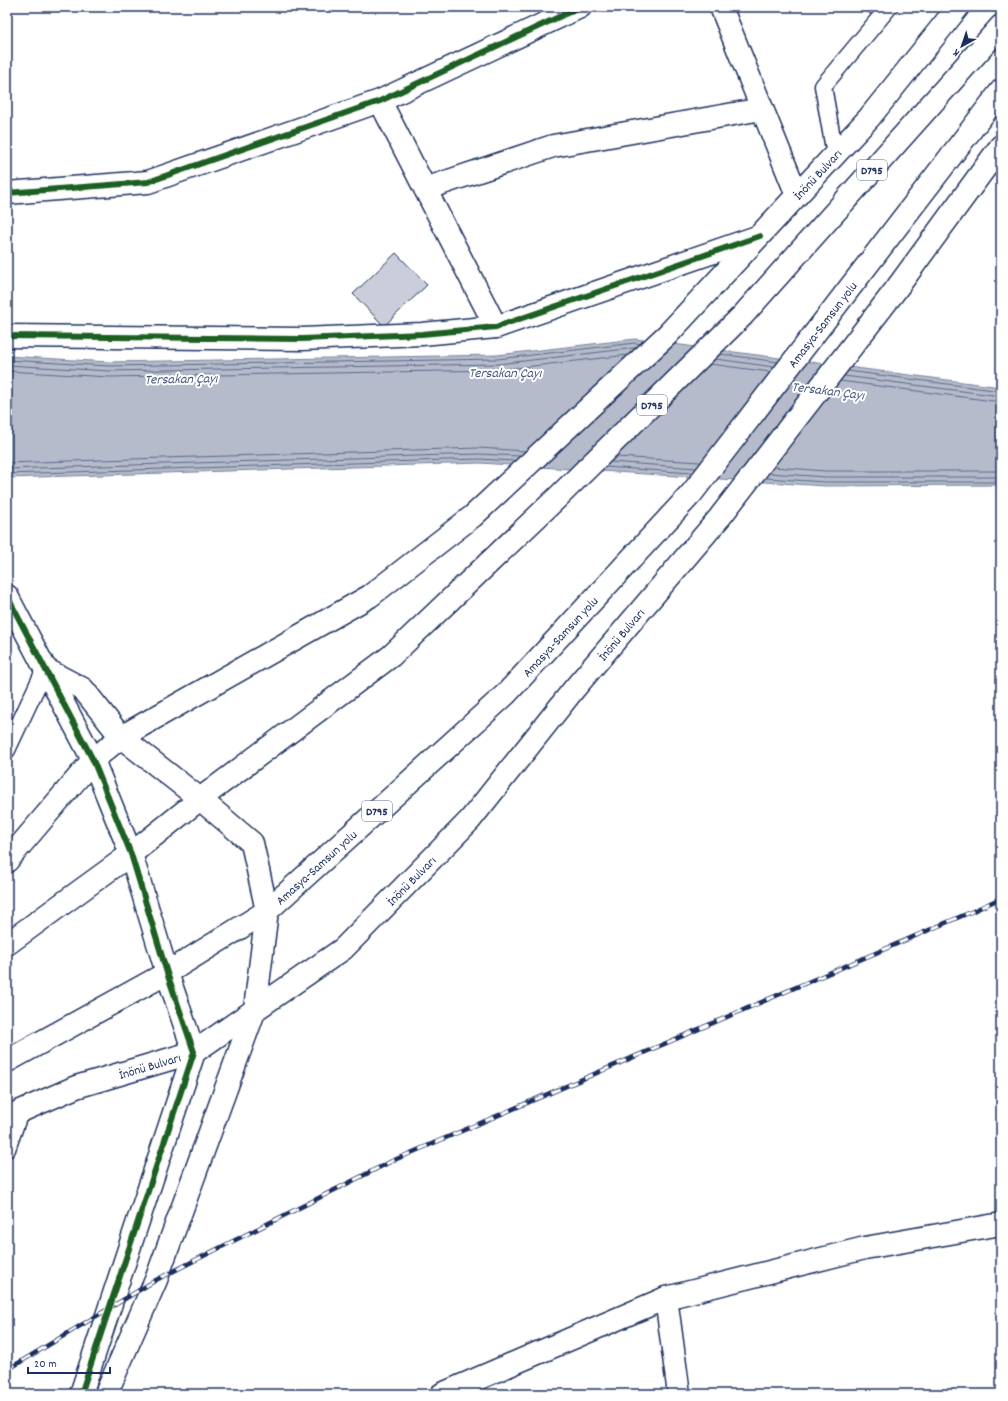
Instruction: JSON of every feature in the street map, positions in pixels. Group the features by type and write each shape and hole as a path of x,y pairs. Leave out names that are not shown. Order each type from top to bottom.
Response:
{"main road":[{"path":"7,193 148,182 380,101 580,7"},
{"path":"721,7 797,195"},
{"name":"İnönü Bulvarı","path":"121,737 370,596 473,516 668,334 869,118 958,7"},
{"name":"D795","path":"7,944 131,854 200,799 390,656 560,495 743,315 1001,26"},
{"name":"Amasya-Samsun yolu","path":"7,1061 167,973 267,911 506,694 692,492 1001,91"},
{"path":"380,101 496,327"},
{"path":"425,189 553,146 762,109"},
{"name":"İnönü Bulvarı","path":"13,1114 76,1087 194,1052 343,949 470,820 574,689 720,517 894,292 1001,146"},
{"path":"7,336 302,339 422,334 496,327 760,236"},
{"path":"8,601 93,760 131,854 167,973 194,1052 81,1394"},
{"path":"45,669 82,689 121,737 200,799 252,843 267,911 255,1009 156,1280 106,1394"},
{"path":"7,861 93,760 121,737"},
{"path":"442,1394 666,1298 865,1248 1001,1224"},
{"path":"666,1298 679,1394"}],"lane":[{"path":"835,155 823,86 889,7"},
{"path":"7,750 45,669"},
{"path":"7,1149 13,1114"}],"water":[{"name":"Tersakan Çayı","path":"635,339 1001,387 1001,485 825,486 480,463 7,478 7,356 109,362 497,355"}],"building":[{"path":"861,7 894,7 882,23"},
{"path":"396,253 427,285 384,326 353,294"}],"railway":[{"path":"7,1370 156,1280 392,1161 1001,898"}],"cycle path":[{"path":"7,193 148,182 380,101 580,7"},
{"path":"7,336 302,339 422,334 496,327 760,236"},
{"path":"7,596 93,760 131,854 167,973 194,1052 81,1394"}]}
